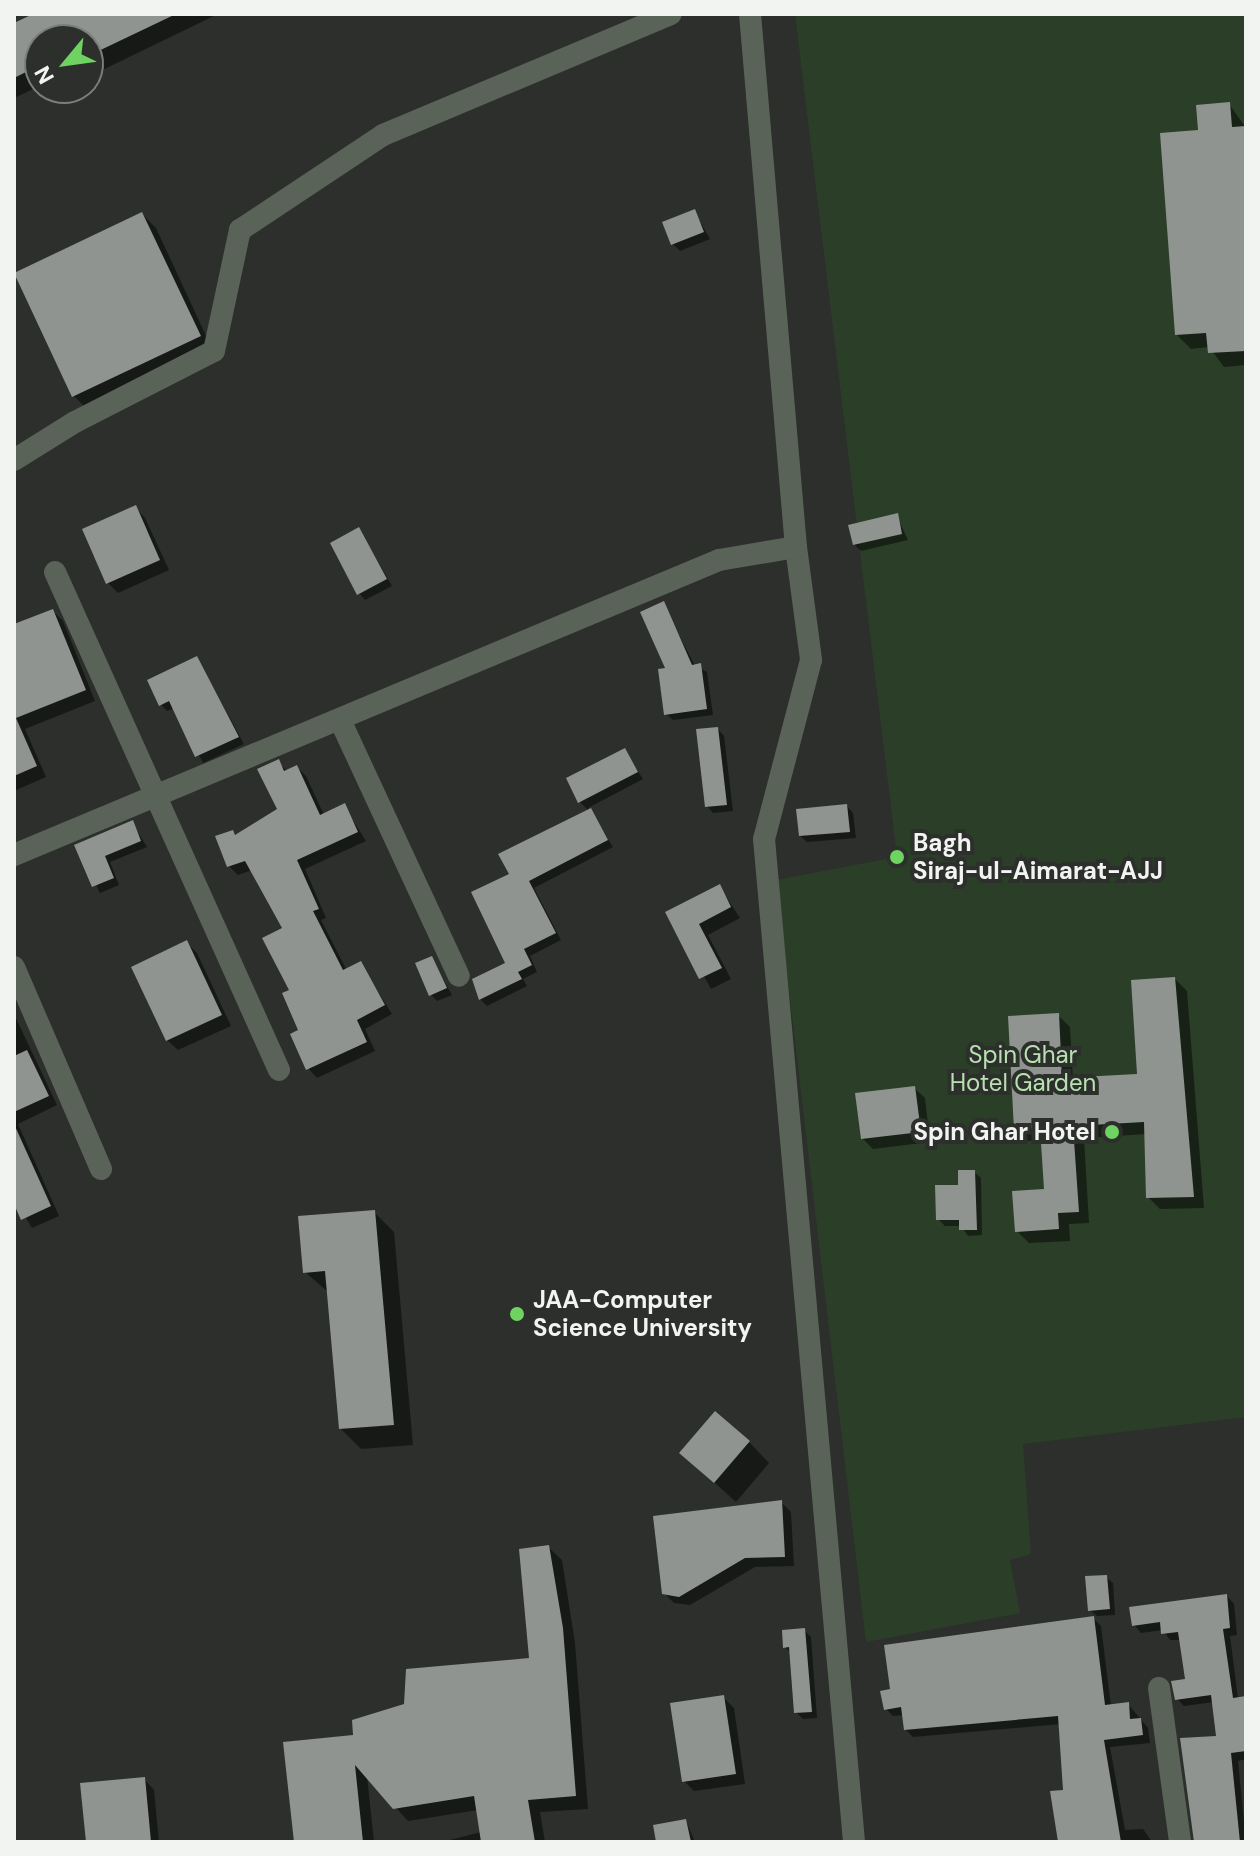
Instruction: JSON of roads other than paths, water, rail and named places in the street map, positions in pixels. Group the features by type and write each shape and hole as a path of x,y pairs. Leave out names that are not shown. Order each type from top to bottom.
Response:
{"street":[{"path":"14,460 75,422 214,351 240,230 383,135 671,14"},
{"path":"750,14 796,547 811,660 764,839 854,1842"},
{"path":"14,855 719,560 796,547"},
{"path":"55,572 158,794 279,1070"},
{"path":"340,720 459,976"},
{"path":"14,967 101,1169"},
{"path":"1159,1688 1180,1842"}],"place":[{"name":"Bagh Siraj-ul-Aimarat-AJJ","path":"897,857"},
{"name":"Spin Ghar Hotel","path":"1112,1132"},
{"name":"JAA-Computer Science University","path":"517,1314"}],"park label":[{"name":"Spin Ghar Hotel Garden","path":"1023,1069"}]}
